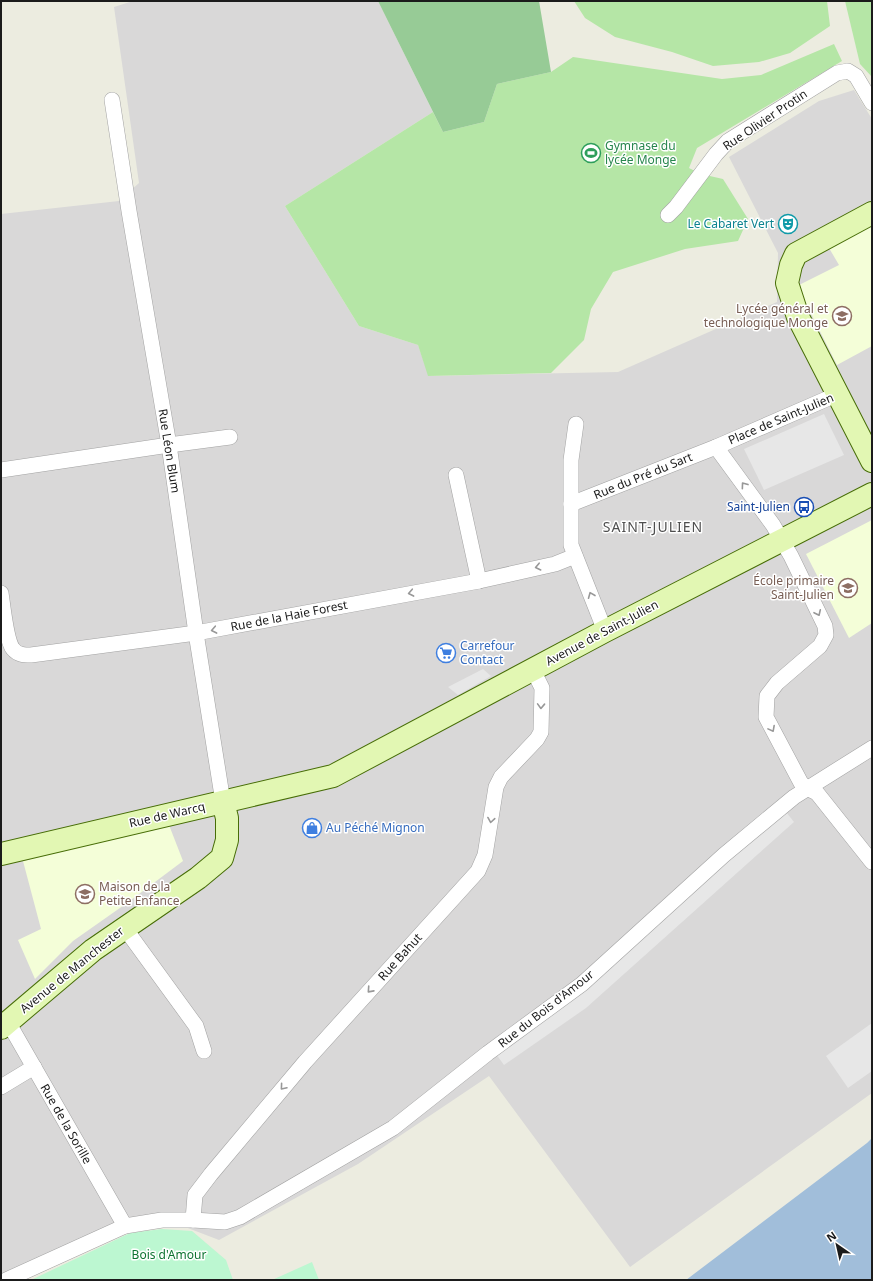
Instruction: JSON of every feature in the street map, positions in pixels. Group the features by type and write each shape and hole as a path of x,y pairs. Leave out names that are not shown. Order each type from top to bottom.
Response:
{"main road":[{"path":"838,394 798,317 787,283 791,265 796,254 872,213"},
{"name":"Place de Saint-Julien","path":"838,394 872,462"},
{"name":"Avenue de Saint-Julien","path":"333,776 605,631 872,494"},
{"name":"Rue de Warcq","path":"1,854 333,776"},
{"name":"Avenue de Manchester","path":"4,1025 93,950 124,927 198,878 222,858 227,840 227,818 223,802"}],"street":[{"name":"Rue Olivier Protin","path":"668,215 728,141 837,73 848,71 856,76 872,103"},
{"name":"Rue Léon Blum","path":"112,100 129,212 169,445 196,634 223,802"},
{"name":"Place de Saint-Julien","path":"807,788 798,778 766,717 767,696 777,683 820,646 826,635 825,626 791,556 773,525 716,447 838,394"},
{"path":"576,424 571,460 571,545 605,631"},
{"path":"1,470 230,437"},
{"name":"Rue du Pré du Sart","path":"570,504 716,447"},
{"path":"456,475 479,581"},
{"name":"Rue de la Haie Forest","path":"1,593 9,637 13,649 22,655 196,634 479,581 555,564 575,556"},
{"name":"Rue Bahut","path":"193,1220 195,1196 211,1174 304,1062 478,871 485,856 496,787 501,777 541,732 542,688 532,670"},
{"name":"Rue du Bois d'Amour","path":"6,1280 125,1226 162,1220 225,1222 240,1217 393,1128 488,1053 582,984 724,855 794,796 872,748"},
{"path":"807,788 817,793 872,862"},
{"path":"124,927 196,1026 204,1051"},
{"name":"Rue de la Sorille","path":"4,1025 34,1067 125,1226"},
{"path":"1,1087 34,1067"}],"shaded area":[{"path":"133,1 378,1 433,112 285,206 359,326 418,345 429,376 618,372 777,302 778,253 729,157 819,101 854,90 872,119 872,1093 630,1267 489,1076 358,1164 219,1240 180,1225 122,1232 1,1280 1,214 119,201 139,183 114,7"},
{"name":"Lycée général et technologique Monge","path":"872,226 872,346 837,365 797,286 839,265 829,248"},
{"path":"824,414 844,455 764,490 744,449"},
{"name":"École primaire Saint-Julien","path":"872,520 872,623 849,638 806,554"},
{"path":"483,669 491,676 458,695 448,687"},
{"path":"782,807 794,822 586,1008 504,1065 496,1054"},
{"name":"Maison de la Petite Enfance","path":"169,825 183,861 73,941 35,979 18,940 41,929 23,861"},
{"path":"872,1023 872,1071 848,1088 826,1056"}],"green space":[{"path":"378,1 539,1 551,72 497,84 484,122 443,132"},
{"path":"574,1 827,1 830,26 790,53 759,62 713,66 672,52 615,37 585,18"},
{"path":"845,1 872,1 872,77 860,64"},
{"path":"834,44 842,61 697,148 689,168 701,174 723,179 748,219 738,241 685,249 613,272 591,309 584,340 551,373 428,376 418,345 359,326 285,206 433,112 443,132 484,122 497,84 551,72 573,57 722,79 761,75"},
{"name":"Bois d'Amour","path":"162,1229 192,1231 226,1260 233,1280 31,1280 130,1233"},
{"path":"312,1262 319,1280 272,1280"}],"water":[{"path":"872,1138 872,1280 686,1280 867,1143"}],"place":[{"name":"Gymnase du lycée Monge","path":"591,153"},
{"name":"Le Cabaret Vert","path":"788,224"},
{"name":"Lycée général et technologique Monge","path":"842,316"},
{"name":"Saint-Julien","path":"804,507"},
{"name":"École primaire Saint-Julien","path":"848,588"},
{"name":"Carrefour Contact","path":"446,653"},
{"name":"Au Péché Mignon","path":"312,828"},
{"name":"Maison de la Petite Enfance","path":"85,894"}],"district":[{"name":"SAINT-JULIEN","path":"653,527"}]}
